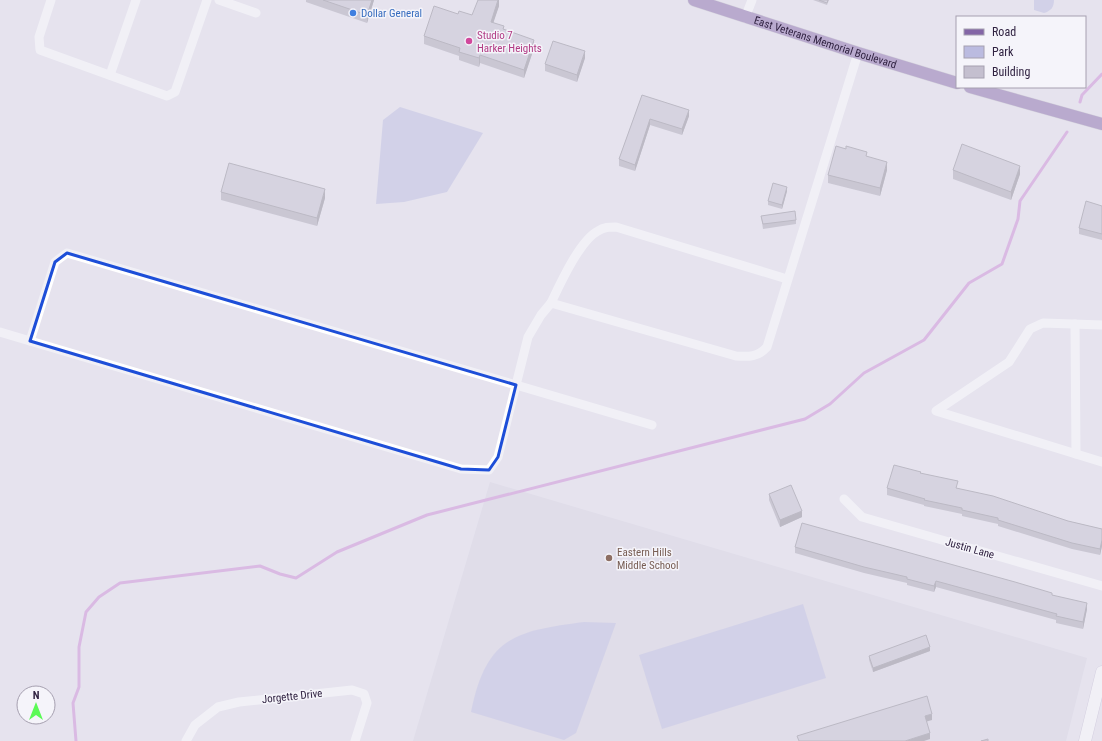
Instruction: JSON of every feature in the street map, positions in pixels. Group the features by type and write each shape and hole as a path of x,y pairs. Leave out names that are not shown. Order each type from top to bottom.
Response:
{"main road":[{"name":"East Veterans Memorial Boulevard","path":"694,0 745,18 956,83"},
{"path":"974,88 1102,124"}],"street":[{"path":"52,0 39,38 40,50 167,96 175,92 207,0"},
{"path":"110,75 136,0"},
{"path":"219,0 256,13"},
{"path":"745,18 752,0"},
{"path":"551,303 736,356 752,357 763,351 767,347 858,53"},
{"path":"0,332 461,469 489,470 498,457 528,337 541,315 551,303 568,269 586,241 595,232 606,228 616,227 787,279"},
{"path":"30,341 55,262 67,253 652,425"},
{"path":"1102,325 1043,323 1030,329 1009,362 936,411 1102,462"},
{"path":"1075,324 1076,454"},
{"name":"Justin Lane","path":"844,499 862,517 1102,586"},
{"path":"1085,741 1102,672"},
{"name":"Jorgette Drive","path":"186,741 195,725 218,707 239,702 352,690 364,694 367,703 355,741"}],"highlighted area":[{"path":"67,253 516,385 498,457 489,470 461,469 30,341 55,262"}],"shaded area":[{"name":"Eastern Hills Middle School","path":"490,482 1087,658 1066,741 413,741"}],"green space":[{"path":"1034,0 1054,0 1053,7 1044,13 1034,10"},
{"path":"400,107 483,133 447,192 404,202 376,204 383,120"},
{"path":"803,604 826,678 662,729 639,655"},
{"path":"584,622 616,623 576,733 564,740 471,712 477,687 485,668 495,653 507,642 539,629"}],"building":[{"path":"323,0 372,0 367,15"},
{"name":"Studio 7 Harker Heights","path":"478,0 498,0 491,22 504,26 503,29 534,40 524,70 480,55 479,58 459,52 460,48 424,36 434,6 458,14 459,11 472,15"},
{"path":"819,0 828,0 827,3"},
{"path":"553,41 585,51 577,75 545,64"},
{"path":"642,95 689,110 682,129 650,119 635,165 619,159"},
{"path":"962,144 1020,166 1011,192 953,170"},
{"path":"836,146 846,149 846,146 867,152 866,156 887,162 880,188 828,175"},
{"path":"229,163 325,189 317,218 221,192"},
{"path":"773,183 787,187 782,205 768,201"},
{"path":"1086,201 1102,206 1102,234 1079,228"},
{"path":"795,211 796,220 763,224 761,216"},
{"path":"894,465 921,472 920,473 958,481 956,488 993,496 1068,521 1102,529 1100,549 1072,543 998,520 998,518 962,510 962,508 924,500 925,499 887,488"},
{"path":"791,485 802,511 780,520 769,494"},
{"path":"802,523 1015,582 1052,593 1052,595 1087,603 1083,622 1056,616 1057,614 936,581 934,586 907,579 907,577 864,567 795,547"},
{"path":"926,635 930,647 873,668 869,656"},
{"path":"927,696 932,714 925,716 930,733 905,741 799,741 797,736"}],"waterway":[{"path":"1080,102 1082,95 1102,74"},
{"path":"76,741 73,703 79,687 79,647 86,612 99,597 120,583 260,566 280,574 296,578 337,552 427,515 805,419 830,404 864,373 924,340 969,283 1002,264 1018,219 1020,201 1067,132"}],"place":[{"name":"Dollar General","path":"353,13"},
{"name":"Studio 7 Harker Heights","path":"469,41"},
{"name":"Eastern Hills Middle School","path":"609,558"}]}
